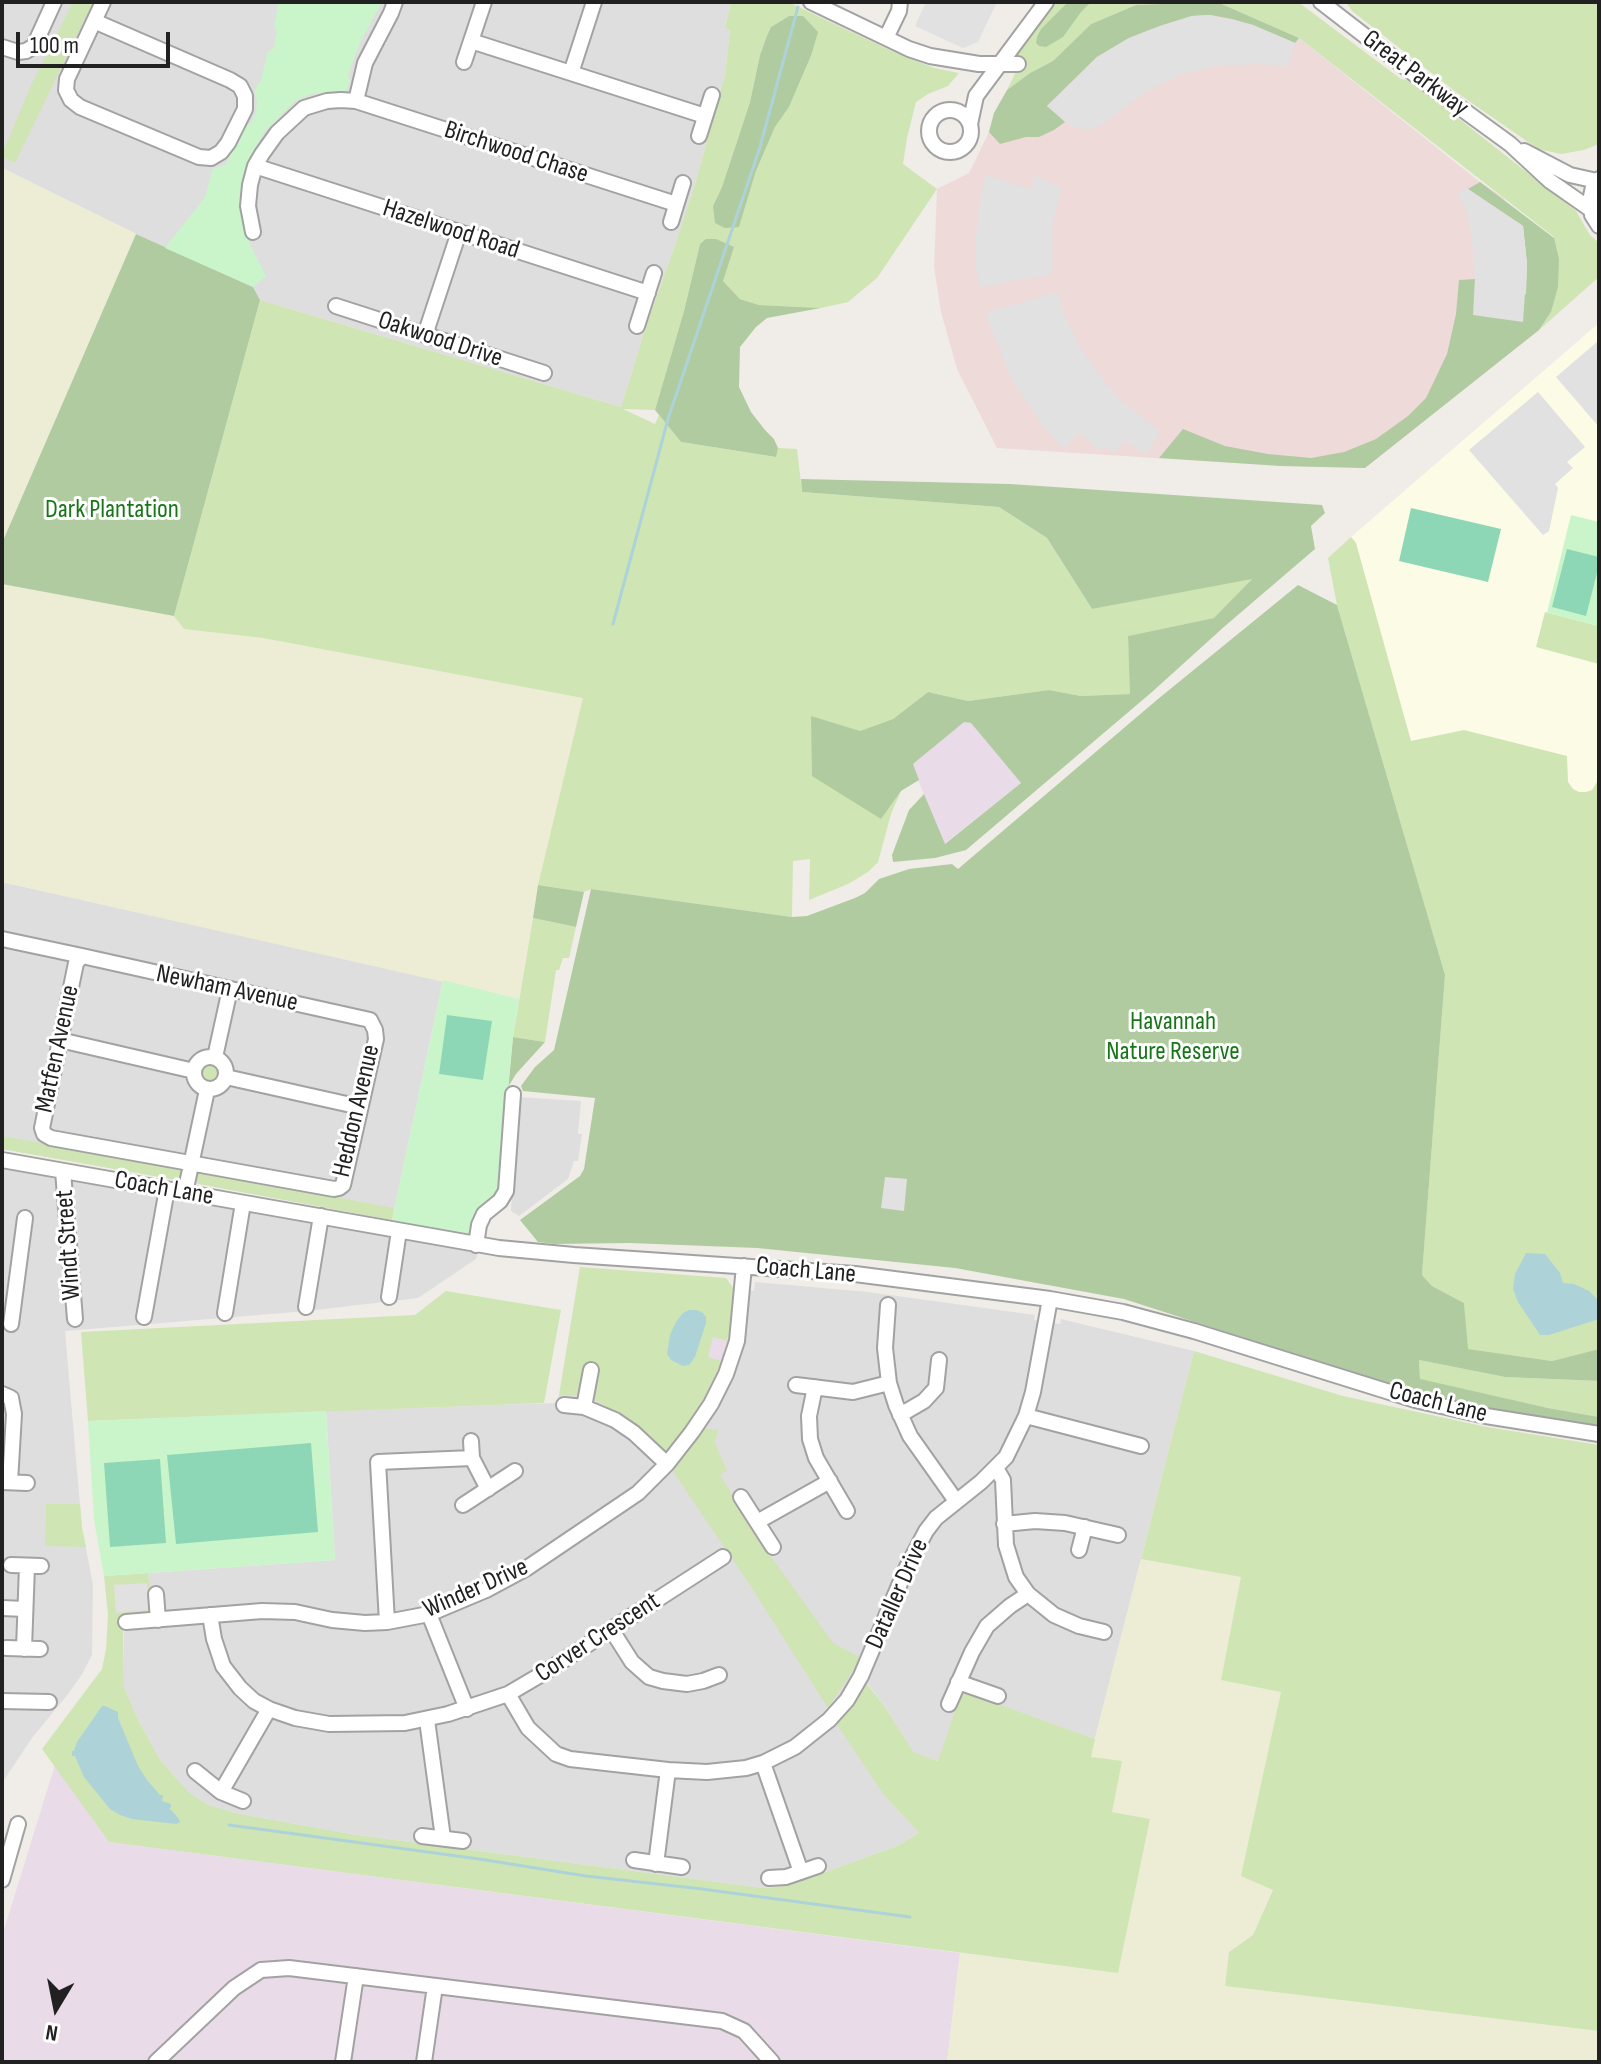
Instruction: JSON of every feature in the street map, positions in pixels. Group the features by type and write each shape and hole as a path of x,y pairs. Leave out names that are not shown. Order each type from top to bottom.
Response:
{"street":[{"path":"2,47 18,52 34,46 54,2"},
{"path":"94,21 240,86 245,96 245,109 221,152 211,158 199,157 71,100 66,90 67,79 94,21 103,2"},
{"path":"253,232 248,206 255,166 277,133 304,108 327,101 356,101 365,63 395,2"},
{"path":"464,62 484,2"},
{"path":"571,73 594,2"},
{"path":"886,38 900,2"},
{"path":"976,96 936,115 930,127 932,141 937,147 951,152 963,148 971,137 970,124 976,96 1046,2"},
{"name":"Great Parkway","path":"1321,2 1510,144 1550,181 1590,209 1599,226"},
{"path":"818,3 909,49 943,59 979,64 1018,64"},
{"path":"471,41 705,116"},
{"path":"699,136 712,95"},
{"name":"Birchwood Chase","path":"356,101 676,204"},
{"path":"948,110 962,113 970,124"},
{"name":"Great Parkway","path":"1510,144 1570,175 1598,180 1591,194 1590,209"},
{"name":"Hazelwood Road","path":"255,166 648,293"},
{"path":"671,222 683,183"},
{"path":"425,335 459,232"},
{"path":"637,326 654,273"},
{"name":"Oakwood Drive","path":"336,306 544,373"},
{"name":"Newham Avenue","path":"2,939 79,960 370,1020 375,1030"},
{"name":"Matfen Avenue","path":"79,960 42,1128 44,1134 51,1138 190,1163"},
{"path":"215,1057 230,989"},
{"name":"Heddon Avenue","path":"190,1163 339,1188 343,1185 376,1039 375,1030"},
{"path":"60,1040 194,1071"},
{"path":"215,1057 223,1063 226,1077 216,1089 207,1090 195,1079 194,1071 205,1058 215,1057"},
{"path":"226,1077 360,1107"},
{"path":"185,1193 207,1090"},
{"path":"476,1245 484,1214 500,1201 506,1191 513,1094"},
{"name":"Coach Lane","path":"2,1160 476,1245 539,1253 855,1274 1050,1299 1123,1312 1194,1331 1415,1400 1486,1416 1599,1434"},
{"name":"Windt Street","path":"63,1171 75,1319"},
{"path":"144,1317 167,1189"},
{"path":"225,1313 243,1203"},
{"path":"306,1307 321,1216"},
{"path":"11,1324 9,1280 25,1218"},
{"path":"389,1297 399,1231"},
{"name":"Winder Drive","path":"126,1622 262,1611 295,1612 365,1623 387,1622 429,1614 486,1590 527,1568 638,1493 667,1464 711,1404 726,1374 737,1341 744,1266"},
{"name":"Dataller Drive","path":"508,1694 528,1728 556,1754 570,1759 707,1772 763,1763 809,1737 847,1700 861,1676 906,1569 926,1531 936,1518 1006,1457 1026,1416 1033,1392 1050,1299"},
{"path":"888,1305 885,1348 889,1383 900,1415 910,1436 956,1501"},
{"path":"900,1415 924,1401 936,1388 939,1360"},
{"path":"584,1407 591,1370"},
{"path":"796,1385 853,1392 889,1383"},
{"path":"23,1385 7,1396 14,1414 6,1482 27,1483"},
{"path":"815,1387 809,1416 810,1439 816,1458 847,1511"},
{"path":"564,1405 584,1407 615,1420 667,1464"},
{"path":"1026,1416 1141,1446"},
{"path":"471,1441 472,1458 488,1489"},
{"path":"387,1622 378,1462 472,1458"},
{"path":"996,1468 1003,1480 1006,1545 1016,1577 1028,1594 1054,1615 1104,1632"},
{"path":"463,1505 515,1471"},
{"path":"757,1522 830,1481"},
{"path":"741,1497 773,1547"},
{"path":"1004,1524 1035,1521 1065,1523 1118,1535"},
{"path":"1079,1550 1085,1527"},
{"name":"Corver Crescent","path":"210,1615 223,1666 254,1701 295,1718 329,1724 405,1723 467,1709 508,1694 723,1557"},
{"path":"11,1565 34,1566 25,1609 24,1649"},
{"path":"156,1594 158,1620"},
{"path":"949,1704 987,1626 1028,1594"},
{"path":"2,1608 25,1609"},
{"path":"429,1614 467,1709"},
{"path":"611,1629 632,1662 643,1673 663,1681 687,1684 719,1675"},
{"path":"6,1648 40,1649"},
{"path":"687,1667 687,1684"},
{"path":"958,1682 998,1696"},
{"path":"2,1701 42,1707"},
{"path":"221,1792 269,1709"},
{"path":"427,1720 443,1838"},
{"path":"763,1763 801,1872"},
{"path":"656,1864 668,1770"},
{"path":"195,1771 221,1792 243,1801"},
{"path":"2,1880 7,1843 18,1824"},
{"path":"422,1836 463,1841"},
{"path":"634,1860 682,1867"},
{"path":"769,1878 786,1877 818,1866"},
{"path":"156,2062 225,1996 261,1970 289,1968 722,2021 744,2031 772,2062"},
{"path":"343,2062 356,1976"},
{"path":"424,2062 435,1986"}],"shaded area":[{"path":"2,2 731,2 725,26 730,29 725,75 696,181 621,407 260,300 253,287 165,248 2,168"},
{"path":"926,2 997,2 978,42 963,48 915,26"},
{"path":"1217,2 1299,38 1504,198 1539,330 1365,468 1281,466 997,448 957,369 941,312 934,267 937,189 969,173 1007,90 1136,5"},
{"path":"1210,15 1253,25 1295,43 1288,66 1233,65 1180,75 1154,87 1098,127 1086,130 1071,126 1047,106 1097,57 1129,38 1192,16"},
{"path":"2,168 136,234 2,543"},
{"path":"985,175 1031,189 1035,176 1062,187 1051,230 1052,274 980,287 976,237"},
{"path":"1468,189 1523,226 1527,264 1523,322 1473,315 1475,279 1471,234 1468,215 1457,192"},
{"path":"1057,292 1080,347 1100,376 1118,397 1160,432 1146,455 1125,441 1115,454 1104,446 1099,451 1080,433 1064,449 1042,425 1013,382 985,313"},
{"path":"1599,323 1599,848 1416,763 1356,544 1351,537"},
{"path":"1597,342 1599,344 1599,427 1556,377"},
{"path":"1538,392 1585,447 1567,462 1573,468 1555,484 1558,488 1549,531 1543,535 1469,450"},
{"path":"2,584 174,616 185,629 263,638 584,698 538,885 519,999 2,882"},
{"path":"964,721 971,723 1021,783 944,844 912,765"},
{"path":"2,882 443,980 392,1220 2,1149"},
{"path":"517,1097 581,1101 578,1134 582,1134 578,1161 574,1161 568,1179 519,1216 511,1211"},
{"path":"2,1162 479,1248 476,1259 418,1298 307,1311 65,1331 82,1528 93,1585 92,1655 81,1676 32,1738 2,1783"},
{"path":"885,1177 907,1179 904,1211 881,1208"},
{"path":"755,1282 868,1292 1035,1315 1034,1320 1060,1324 1061,1319 1194,1351 1095,1739 963,1692 939,1761 914,1754 865,1680 884,1795 919,1833 897,1846 809,1878 763,1888 357,1835 240,1814 208,1805 188,1793 161,1761 124,1687 124,1628 151,1611 148,1573 335,1560 326,1411 557,1403 559,1395 577,1394 583,1367 599,1370 594,1395 608,1409 634,1423 663,1451 671,1448 690,1421 722,1361 733,1315 734,1289 754,1291"},
{"path":"713,1337 727,1341 722,1361 707,1357"},
{"path":"1141,1559 1242,1577 1221,1679 1281,1691 1242,1875 1273,1889 1253,1935 1229,1952 1225,1986 1599,2031 1599,2062 947,2062 960,1953 1118,1973 1150,1819 1111,1812 1090,1757"},
{"path":"147,1583 149,1610 116,1613 114,1585"},
{"path":"55,1765 109,1842 960,1953 947,2062 2,2062 2,1936"}],"green space":[{"path":"73,2 93,2 15,163 2,157 2,154 32,83"},
{"path":"273,2 382,2 360,42 348,75 350,82 346,91 312,94 295,101 264,132 250,158 240,203 242,219 250,245 266,276 253,287 165,248 205,197 213,168 225,165 256,113 254,91 261,80 268,52 274,48 277,31 274,27 278,5"},
{"path":"731,2 788,2 898,54 934,68 959,73 948,86 916,102 907,138 903,164 937,189 877,278 848,302 821,308 759,305 740,299 723,281 700,244 655,410 623,409 655,424 659,415 681,442 775,457 778,448 797,449 802,492 999,507 1047,538 1092,609 1253,578 1215,618 1128,636 1131,694 1081,696 1049,690 968,701 928,692 893,719 860,731 901,791 891,814 878,862 848,884 809,900 810,859 793,861 792,917 591,889 584,892 538,885 583,698 263,638 184,629 174,616 260,300 621,407 696,181 725,75 730,30 725,27","holes":["789,16 803,16 811,56 756,171 739,226 713,206 750,102 760,55 771,27"]},
{"path":"1055,2 1205,2 1136,5 1091,24 1053,61 1007,90 1020,63 1014,58"},
{"path":"1068,2 1091,2 1063,37 1046,47 1039,46 1036,43 1041,29"},
{"path":"1217,2 1298,2 1401,79 1411,81 1576,211 1590,235 1599,243 1599,277 1539,330 1551,312 1554,237 1299,38"},
{"path":"1217,2 1299,38 1295,43 1232,19 1192,16 1129,38 1097,57 1047,106 1065,122 1054,130 1039,137 1000,144 989,132 994,113 1007,90 1053,61 1091,24 1136,5"},
{"path":"1346,2 1599,2 1599,144 1561,154 1538,149 1456,92 1352,11"},
{"path":"789,16 803,16 818,32 811,56 756,171 739,227 725,228 715,223 713,206 750,102 767,36 771,27"},
{"path":"1480,182 1554,238 1559,259 1558,287 1551,312 1539,330 1365,468 1159,458 1183,429 1225,446 1311,458 1344,452 1376,439 1408,416 1426,398 1447,354 1456,314 1459,280 1475,279 1474,315 1526,294 1523,226 1468,189"},
{"name":"Dark Plantation","path":"136,234 253,287 260,300 174,616 2,584 2,543"},
{"path":"706,239 716,239 734,247 723,281 740,299 759,305 821,308 767,318 740,347 739,387 751,412 774,439 778,448 776,457 681,442 655,410 700,244"},
{"path":"801,479 1010,484 1322,505 1325,513 1311,526 1315,549 966,850 935,858 893,862 892,855 909,810 924,794 945,844 1021,783 971,723 964,722 913,764 919,780 901,791 881,819 812,776 811,716 860,731 893,719 928,692 968,701 1049,690 1081,696 1130,694 1128,636 1214,618 1252,579 1092,609 1047,538 999,507 802,492"},
{"path":"1411,508 1501,529 1488,582 1399,561"},
{"path":"1571,515 1599,522 1599,626 1547,613"},
{"path":"1351,537 1356,543 1411,741 1464,730 1567,756 1568,782 1579,792 1592,790 1599,779 1599,1349 1552,1361 1467,1349 1464,1303 1432,1286 1422,1275 1445,975 1337,605 1328,558"},
{"path":"1567,549 1599,557 1586,616 1552,607"},
{"name":"Havannah Nature Reserve","path":"1298,585 1337,605 1445,975 1422,1275 1432,1286 1464,1303 1468,1349 1552,1361 1599,1349 1599,1381 1505,1377 1419,1360 1420,1379 1599,1417 1599,1427 1533,1418 1421,1392 1124,1299 955,1268 757,1248 538,1242 520,1220 580,1176 584,1169 595,1098 523,1091 521,1086 535,1067 554,1050 591,889 792,917 807,916 855,898 879,879 909,869 952,864 958,869"},
{"path":"1545,612 1599,626 1599,664 1536,647"},
{"path":"538,885 584,892 576,927 533,918"},
{"path":"533,918 576,927 569,958 563,958 559,970 556,970 545,1042 513,1037"},
{"path":"443,980 519,999 499,1193 473,1222 469,1235 392,1220"},
{"path":"447,1015 492,1021 483,1080 439,1074"},
{"path":"513,1037 545,1042 508,1087"},
{"path":"210,1065 217,1068 220,1075 217,1082 210,1085 203,1082 200,1075 203,1068"},
{"path":"2,1136 178,1167 182,1174 177,1180 2,1149"},
{"path":"200,1172 394,1208 392,1220 199,1184 196,1177"},
{"path":"580,1267 726,1278 734,1289 733,1315 727,1341 713,1337 708,1357 722,1361 690,1421 671,1448 663,1451 634,1423 595,1400 598,1370 583,1367 577,1395 559,1395"},
{"path":"446,1291 561,1310 544,1403 88,1421 81,1332 415,1315"},
{"path":"1194,1351 1343,1396 1487,1427 1599,1445 1599,2031 1225,1986 1229,1952 1253,1935 1273,1890 1241,1876 1281,1692 1221,1680 1241,1577 1141,1559"},
{"path":"1419,1360 1505,1377 1599,1381 1599,1417 1420,1380"},
{"path":"326,1411 335,1560 104,1576 94,1520 88,1421"},
{"path":"705,1428 718,1430 715,1443 727,1471 720,1475 767,1551 833,1643 861,1658 828,1708 672,1470"},
{"path":"311,1443 318,1532 176,1544 167,1455"},
{"path":"160,1459 166,1543 110,1547 104,1463"},
{"path":"46,1504 80,1504 86,1547 45,1546"},
{"path":"148,1573 152,1611 148,1615 123,1619 124,1687 161,1761 188,1792 208,1805 240,1814 357,1835 763,1888 776,1887 897,1846 919,1833 884,1795 836,1723 854,1700 864,1680 914,1753 938,1761 962,1691 1095,1739 1091,1757 1122,1761 1112,1812 1150,1819 1118,1973 109,1842 42,1749 102,1669 108,1614 104,1576"}],"water":[{"path":"1526,1253 1545,1254 1560,1273 1563,1283 1589,1291 1599,1301 1599,1319 1540,1335 1513,1289 1515,1274"},
{"path":"689,1310 703,1313 706,1323 695,1357 689,1365 683,1366 667,1354 676,1322"},
{"path":"102,1706 118,1712 138,1766 163,1795 162,1801 171,1804 169,1808 180,1822 132,1819 120,1815 110,1809 84,1777 72,1751"}],"waterway":[{"path":"613,624 668,419 760,147 798,7"},
{"path":"229,1825 586,1876 910,1917"}]}
